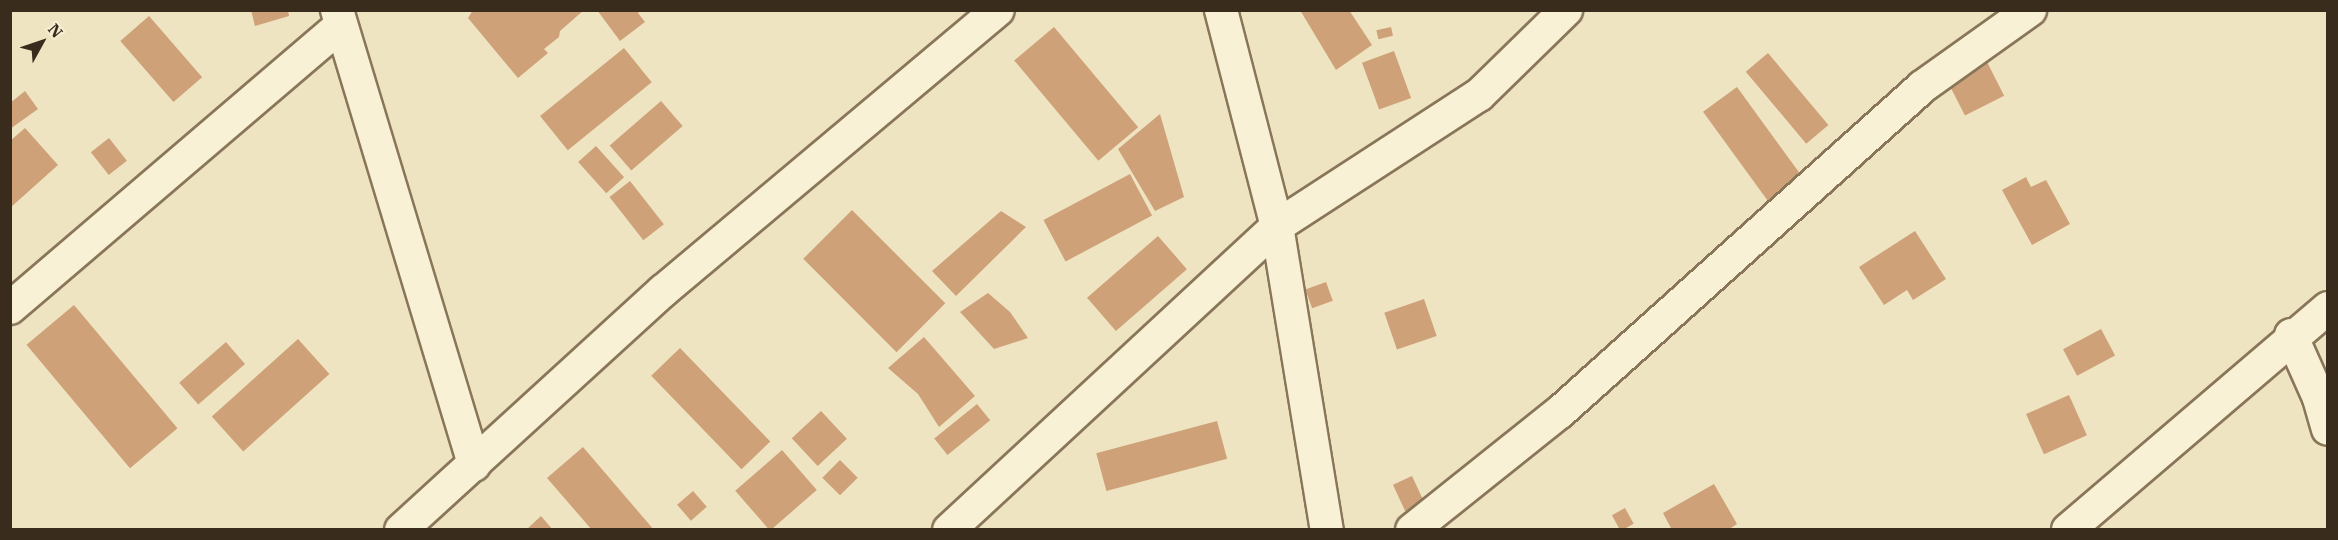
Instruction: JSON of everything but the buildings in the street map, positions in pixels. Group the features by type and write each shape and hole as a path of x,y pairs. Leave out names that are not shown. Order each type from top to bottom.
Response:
{"street":[{"path":"401,530 663,291 998,10"},
{"path":"1221,10 1277,226 1327,530"},
{"path":"949,530 1277,226 1479,95 1566,10"},
{"path":"1412,530 1560,412 1922,87 2030,10"},
{"path":"10,308 339,18 474,465"},
{"path":"2068,530 2291,335 2328,308"},
{"path":"2291,335 2324,398 2328,429"}]}
